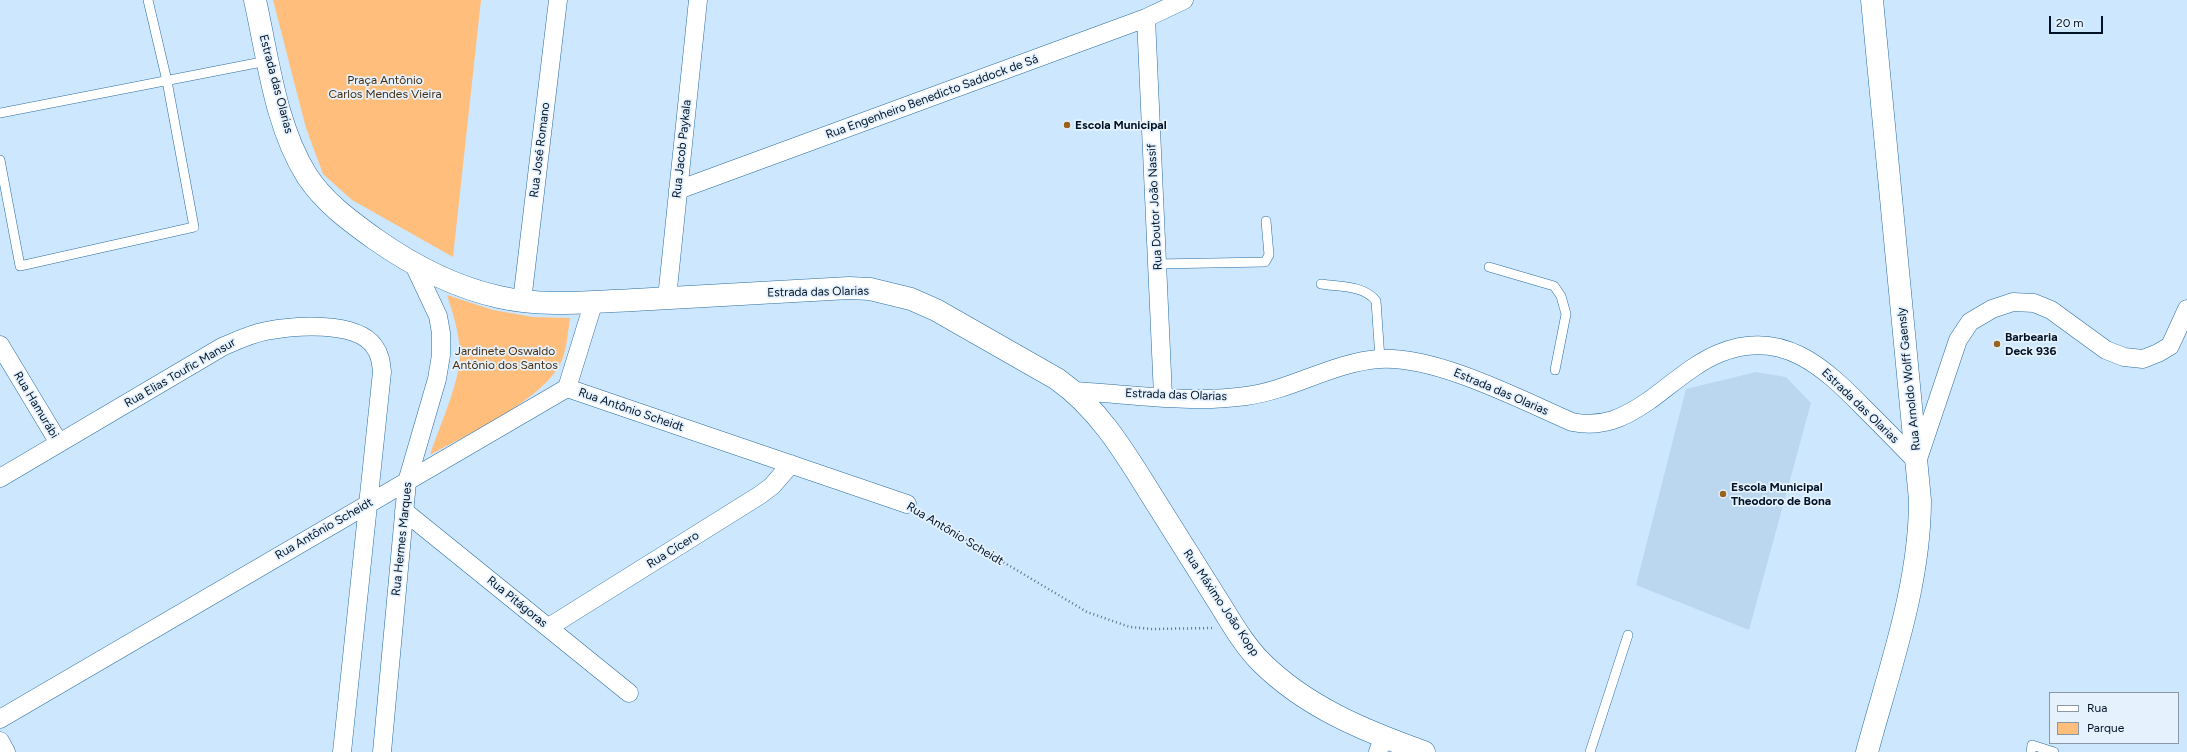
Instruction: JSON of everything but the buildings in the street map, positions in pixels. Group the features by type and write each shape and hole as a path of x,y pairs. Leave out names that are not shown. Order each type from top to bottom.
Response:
{"main road":[{"name":"Estrada das Olarias","path":"255,0 268,60 284,122 298,160 307,176 320,194 337,210 389,249 434,274 478,292 522,301 594,301 849,288 891,293 911,299 936,310 1057,380 1073,391"},
{"name":"Rua Arnoldo Wolff Gaensly","path":"1867,752 1916,564 1920,527 1917,462 1872,0"},
{"name":"Rua Máximo João Kopp","path":"1073,391 1093,410 1113,436 1234,627 1261,662 1285,684 1380,745 1424,752"}],"street":[{"name":"Rua José Romano","path":"522,301 558,0"},
{"name":"Rua Jacob Paykala","path":"667,298 698,0"},
{"name":"Rua Engenheiro Benedicto Saddock de Sá","path":"678,190 1146,18 1184,0"},
{"name":"Rua Doutor João Nassif","path":"1146,18 1163,396"},
{"name":"Rua Hermes Marques","path":"382,752 407,482 436,379 441,355 441,333 438,316 431,297 413,263"},
{"path":"567,388 594,301"},
{"path":"1917,462 1958,340 1970,322 1992,309 2013,302 2034,303 2051,310 2106,350 2124,358 2143,358 2158,353 2170,346 2187,309"},
{"name":"Rua Elias Toufic Mansur","path":"0,478 222,347 245,337 290,328 333,328 347,330 363,337 373,345 380,356 382,372 369,503"},
{"name":"Estrada das Olarias","path":"1073,391 1218,399 1247,396 1278,388 1351,364 1380,359 1409,361 1443,368 1572,422 1588,425 1602,424 1620,418 1638,408 1719,353 1741,346 1762,344 1781,348 1801,355 1822,368 1840,384 1917,462"},
{"name":"Rua Hamurábi","path":"0,345 59,444"},
{"name":"Rua Antônio Scheidt","path":"0,719 567,388 907,504"},
{"name":"Rua Cícero","path":"549,628 760,495 772,486 791,464"},
{"path":"342,752 369,503"},
{"name":"Rua Pitágoras","path":"404,510 629,693"},
{"path":"0,741 6,752"}],"lane":[{"path":"0,160 20,266 194,227 167,81 148,0"},
{"path":"0,113 268,60"},
{"path":"1157,264 1265,262 1270,255 1266,221"},
{"path":"1489,267 1554,286 1566,314 1555,370"},
{"path":"1321,284 1363,290 1373,297 1376,301 1380,359"},
{"path":"1590,752 1628,635"},
{"path":"2031,752 2032,745 2054,752"}],"path":[{"name":"Rua Antônio Scheidt","path":"907,504 1087,612 1130,626 1152,629 1234,627"}],"shaded area":[{"name":"Escola Municipal Theodoro de Bona","path":"1756,372 1786,377 1811,403 1749,630 1636,585 1686,389"}],"green space":[{"name":"Praça Antônio Carlos Mendes Vieira","path":"273,0 481,0 453,257 352,200 323,174 306,128"},
{"name":"Jardinete Oswaldo Antônio dos Santos","path":"447,295 493,310 533,317 570,318 562,360 553,375 539,389 504,415 430,455 449,404 459,363 460,352 458,337"}],"place":[{"name":"Escola Municipal","path":"1067,125"},
{"name":"Barbearia Deck 936","path":"1997,344"},
{"name":"Escola Municipal Theodoro de Bona","path":"1723,494"}]}
